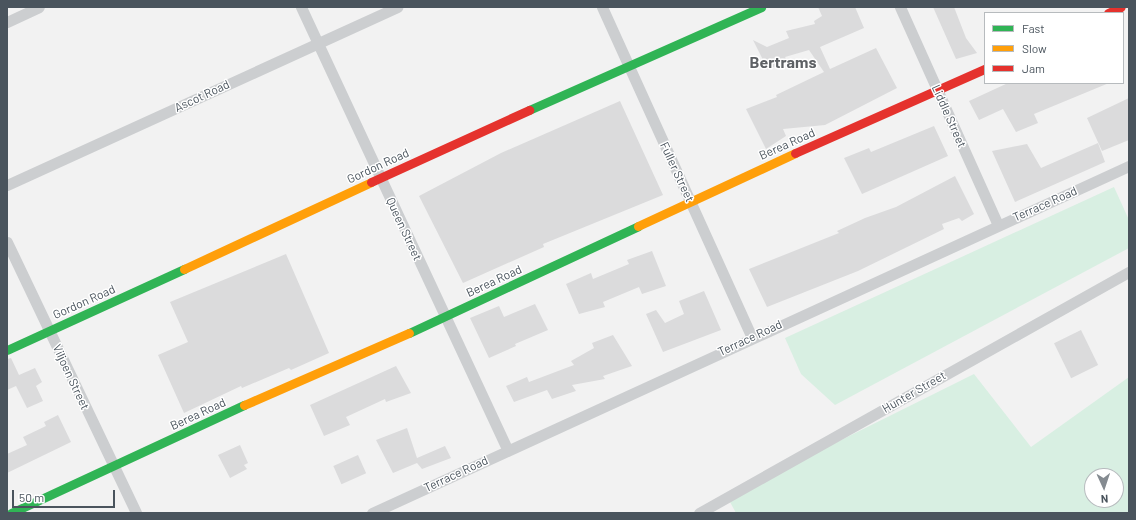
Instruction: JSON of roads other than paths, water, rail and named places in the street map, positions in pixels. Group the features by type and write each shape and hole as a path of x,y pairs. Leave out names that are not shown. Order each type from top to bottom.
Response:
{"street":[{"path":"7,22 39,7"},
{"name":"Queen Street","path":"300,7 316,44 381,177 508,450"},
{"name":"Ascot Road","path":"7,185 397,7"},
{"name":"Fuller Street","path":"602,7 752,337"},
{"name":"Gordon Road","path":"7,350 381,177 760,7"},
{"name":"Liddle Street","path":"900,7 998,225"},
{"path":"1110,12 1121,7"},
{"name":"Berea Road","path":"11,513 445,317 780,160 984,69"},
{"name":"Terrace Road","path":"372,513 752,337 1129,166"},
{"name":"Viljoen Street","path":"7,242 136,513"},
{"name":"Hunter Street","path":"699,513 1129,272"}],"district":[{"name":"Bertrams","path":"783,62"}]}
